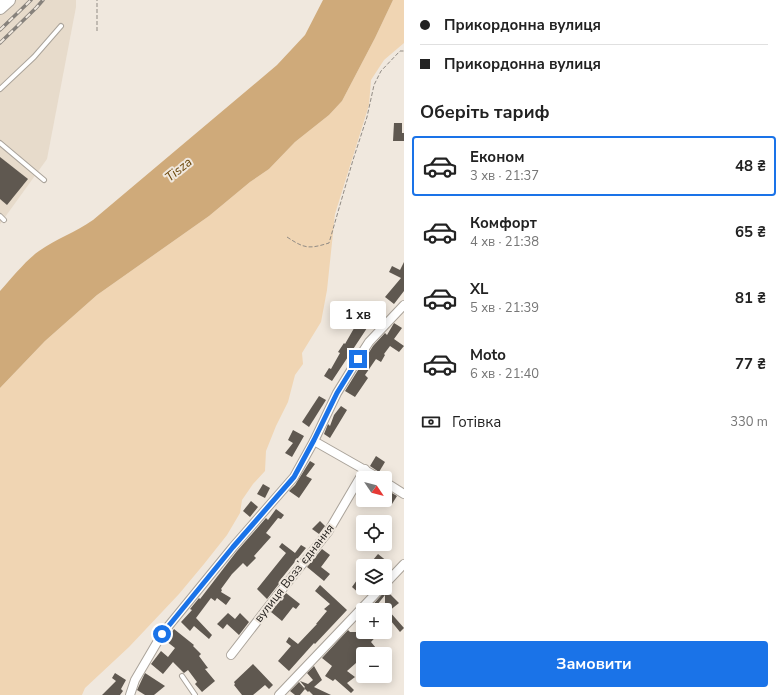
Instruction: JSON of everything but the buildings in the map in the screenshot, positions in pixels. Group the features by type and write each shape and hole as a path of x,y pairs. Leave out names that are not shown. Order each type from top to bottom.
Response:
{"main road":[{"path":"0,8 9,0"}],"street":[{"path":"130,695 135,680 162,634 233,547 294,477 337,393 369,342 404,305"},
{"path":"314,440 368,471"},
{"name":"вулиця Воззʼєднання","path":"232,655 328,532 365,469"},
{"path":"392,486 404,494"},
{"path":"392,577 404,564"},
{"path":"279,695 374,595"}],"lane":[{"path":"0,89 34,57 61,26"},
{"path":"0,143 44,180"},
{"path":"0,216 4,220"},
{"path":"182,676 195,695"}],"path":[{"path":"97,0 97,31"},
{"path":"287,237 299,245 312,248 329,243 367,117 374,85 381,72 400,51 404,51"}],"shaded area":[{"path":"0,0 76,0 76,7 47,159 0,224"},
{"path":"393,0 404,0 404,43 384,60 371,80 369,105 335,214 327,290 321,322 302,353 303,364 295,375 288,402 266,451 265,471 253,484 242,500 240,513 227,535 204,564 179,594 129,647 85,688 82,695 0,695 0,388 45,341 97,295 209,216 250,182 269,169 295,142 329,115 342,101"}],"water":[{"name":"Tisza","path":"323,0 393,0 342,101 329,115 295,142 269,169 250,182 209,216 97,295 45,341 0,388 0,291 34,255 93,220 277,65 305,35"}],"railway":[{"path":"0,30 31,0"},
{"path":"0,43 43,0"}],"route":[{"path":"162,634 233,547 294,477 337,393 358,359"}]}
